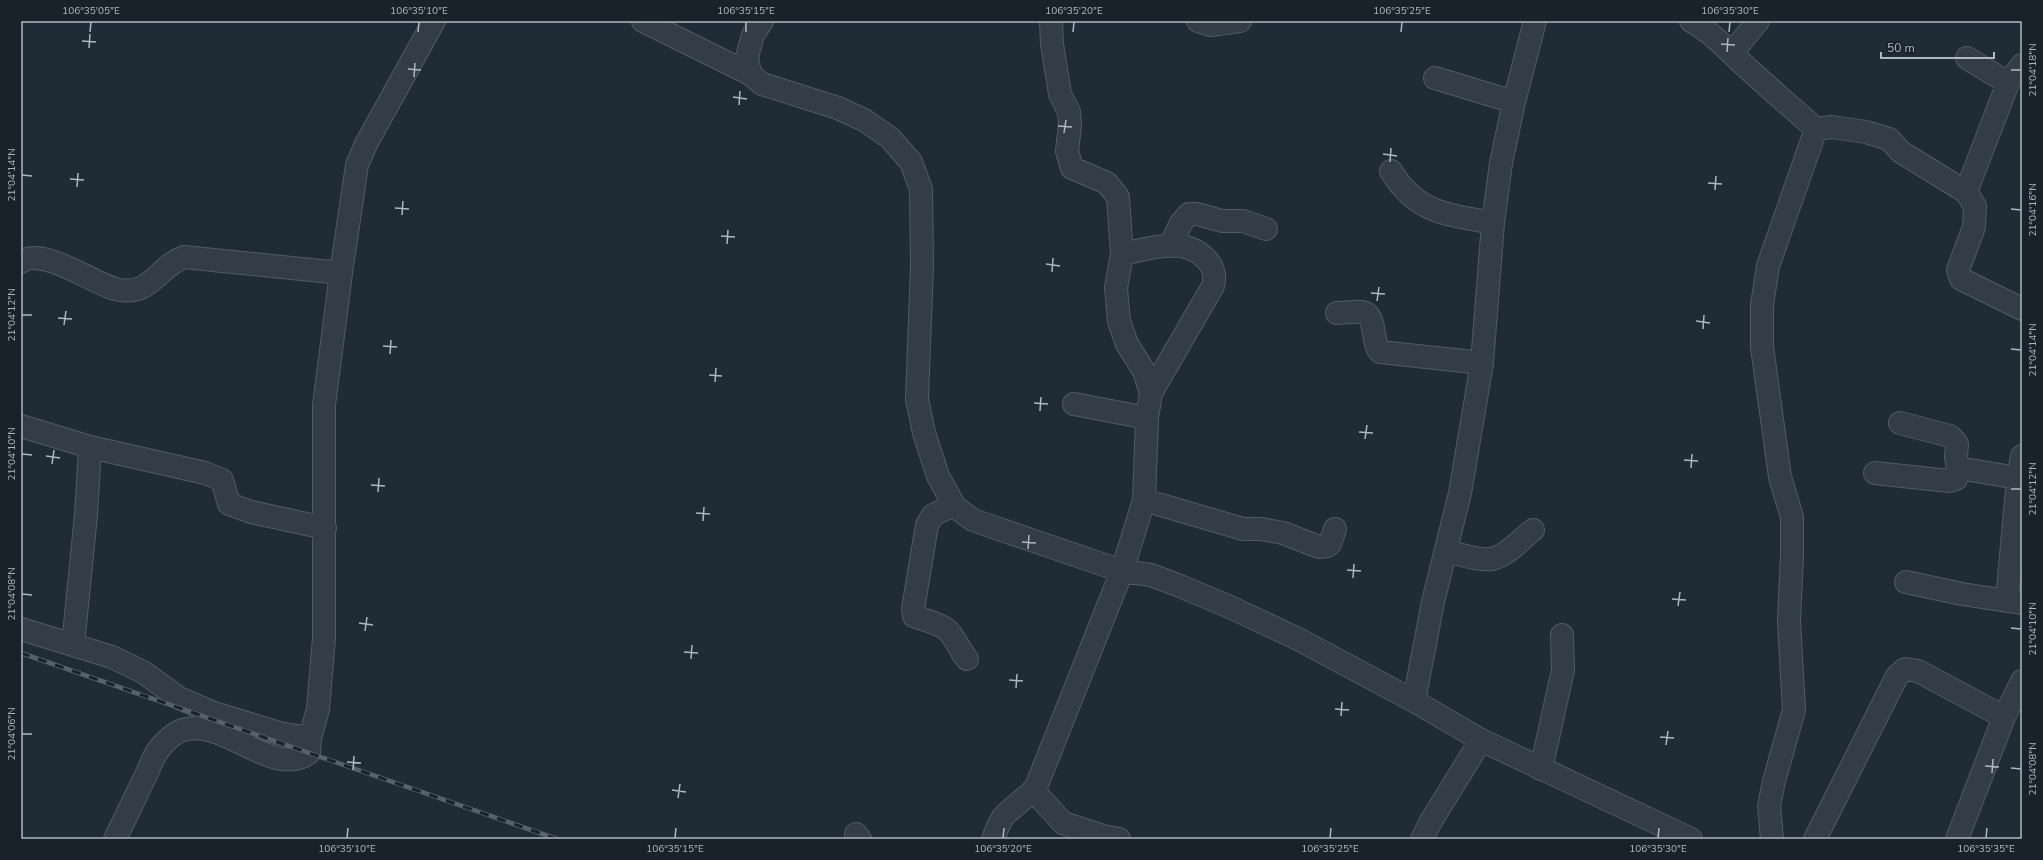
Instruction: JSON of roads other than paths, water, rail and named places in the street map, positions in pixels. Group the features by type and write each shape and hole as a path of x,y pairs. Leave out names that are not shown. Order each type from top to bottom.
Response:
{"street":[{"path":"115,839 158,750 179,731 193,728 210,731 278,759 302,759 309,753 310,738 318,709 324,638 324,405 340,273 357,165 366,144 434,21"},
{"path":"643,21 750,74 762,84 838,108 864,120 890,138 911,162 922,189 922,265 917,399 924,434 938,476 954,505 974,520 1122,571 1151,576 1230,607 1298,639 1414,701 1481,740 1691,839"},
{"path":"750,74 747,57 753,35 762,21"},
{"path":"1051,21 1052,44 1060,94 1069,112 1067,150 1072,168 1107,183 1118,197 1122,254 1116,288 1119,321 1127,344 1144,371 1151,393"},
{"path":"1198,21 1211,25 1240,21"},
{"path":"1414,701 1432,602 1460,493 1482,363 1493,223 1501,163 1514,102 1535,21"},
{"path":"1691,21 1702,27 1816,129 1832,127 1866,132 1888,139 1901,152 1966,192 1975,206 1974,227 1958,270 1961,279 2022,309"},
{"path":"1732,53 1758,21"},
{"path":"1967,58 2008,83"},
{"path":"1966,192 2008,83 2022,65"},
{"path":"1435,78 1514,102"},
{"path":"1772,839 1769,806 1774,781 1794,710 1789,621 1792,517 1780,477 1762,347 1762,305 1768,266 1816,129"},
{"path":"1391,171 1401,188 1418,202 1430,209 1436,212 1493,223"},
{"path":"1170,246 1181,223 1189,214 1197,214 1222,221 1243,221 1266,229"},
{"path":"993,839 1003,817 1033,790 1122,571 1144,500 1147,418 1151,393 1213,286 1215,279 1209,261 1201,253 1191,248 1170,246 1122,254"},
{"path":"21,262 26,259 42,258 115,289 131,290 148,286 174,260 184,256 340,273"},
{"path":"1337,313 1364,312 1369,316 1372,323 1375,346 1380,352 1482,363"},
{"path":"1074,404 1147,418"},
{"path":"1875,473 1949,481 1956,479 1958,468 1956,457 1957,444 1950,436 1900,422"},
{"path":"21,426 90,447 205,473 222,480 229,504 240,509 325,528"},
{"path":"73,645 86,515 90,447"},
{"path":"1906,582 1962,594 2015,602 2018,478 2022,456"},
{"path":"1958,468 2018,478"},
{"path":"1144,500 1243,530 1261,529 1283,533 1324,548 1330,544 1335,529"},
{"path":"954,505 933,515 926,525 913,609 914,616 945,628 952,635 960,652 967,660"},
{"path":"1446,551 1483,559 1492,559 1502,555 1532,530"},
{"path":"21,629 112,657 143,672 179,698 214,713 279,733 310,738"},
{"path":"1541,769 1563,670 1562,635"},
{"path":"1815,839 1897,676 1905,669 1926,674 2004,717"},
{"path":"1957,839 1973,802 2004,717 2022,681"},
{"path":"1422,839 1431,821 1481,740"},
{"path":"1033,790 1063,823 1090,833 1119,839"}],"railway":[{"path":"21,653 557,839"}]}
